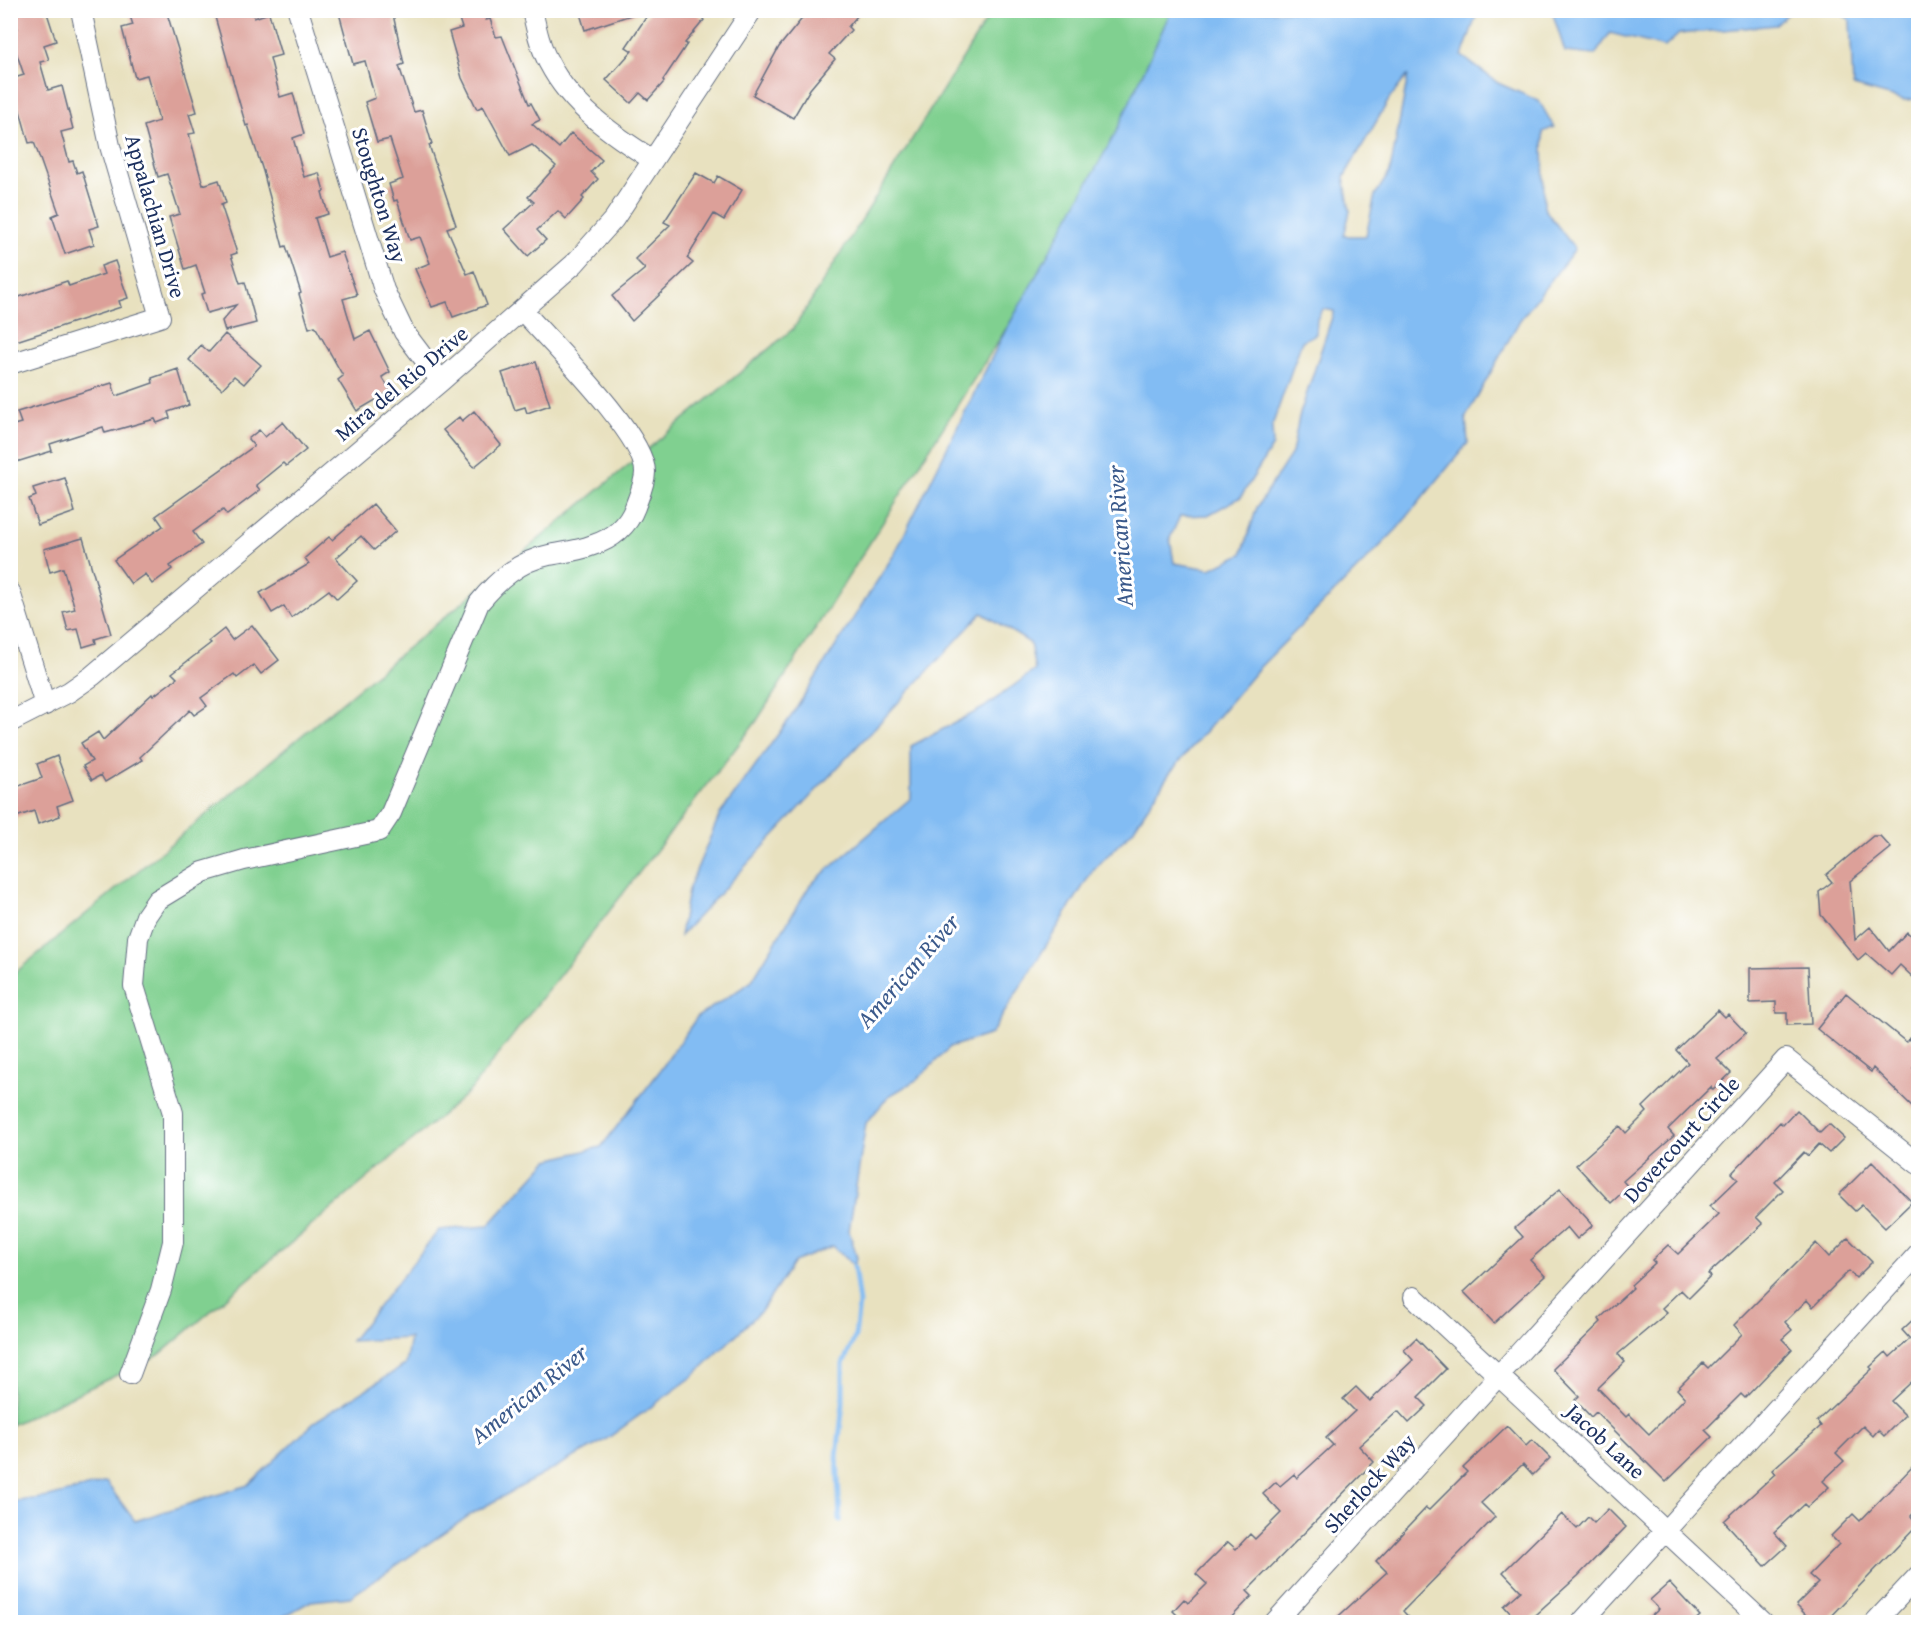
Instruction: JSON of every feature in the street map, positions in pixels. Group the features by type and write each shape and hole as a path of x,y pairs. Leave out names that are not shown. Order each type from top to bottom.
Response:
{"street":[{"name":"Appalachian Drive","path":"10,364 160,317 110,146 81,10"},
{"name":"Stoughton Way","path":"298,10 384,290 404,332 441,381"},
{"path":"532,10 548,62 561,83 598,122 653,160"},
{"name":"Mira del Rio Drive","path":"10,722 45,705 92,675 441,381 522,310 598,238 653,160 752,10"},
{"path":"130,1374 161,1290 172,1242 173,1113 135,986 138,938 146,916 157,900 203,872 244,860 379,831 391,813 479,603 495,584 523,563 595,545 616,534 632,515 640,495 645,471 639,453 625,427 522,310"},
{"path":"10,592 45,705"},
{"name":"Dovercourt Circle","path":"1499,1375 1786,1059 1918,1164"},
{"path":"1582,1623 1918,1254"},
{"name":"Jacob Lane","path":"1414,1297 1763,1623"},
{"name":"Sherlock Way","path":"1275,1623 1499,1375"},
{"path":"1875,1623 1918,1575"}],"green space":[{"path":"992,11 1208,11 756,722 469,1092 159,1355 11,1425 11,976 794,328"}],"water":[{"path":"1552,10 1791,11 1776,25 1679,34 1665,47 1610,33 1595,55 1565,52"},
{"name":"American River","path":"1171,11 1478,11 1462,56 1498,83 1539,101 1554,127 1543,132 1544,208 1575,249 1520,320 1466,417 1468,443 1397,529 1258,669 1169,774 1133,830 1093,870 991,1034 950,1047 918,1079 889,1096 866,1123 849,1231 857,1258 854,1266 833,1246 794,1262 762,1310 691,1378 605,1440 473,1513 350,1597 311,1601 274,1622 11,1622 11,1502 49,1497 106,1482 135,1521 248,1485 317,1420 405,1365 410,1338 351,1341 439,1230 488,1226 548,1160 601,1147 659,1072 697,1017 751,982 810,885 911,798 911,746 983,708 1035,670 1030,643 982,613 680,936 688,890 720,814 790,718 895,553 1000,341 1116,132","holes":["1408,75 1390,172 1375,195 1366,236 1344,236 1350,211 1344,177 1390,98","1323,309 1334,311 1299,417 1292,453 1257,507 1242,554 1210,569 1174,563 1170,538 1180,516 1208,515 1241,497 1273,445 1272,426 1302,341 1316,334 1317,319"]},
{"path":"1839,11 1918,11 1918,99 1904,100 1853,86 1850,21"}],"building":[{"path":"11,10 46,10 56,41 44,45 49,60 40,62 48,90 62,86 73,129 61,132 69,162 73,161 77,173 82,171 99,226 89,229 94,244 65,254 52,216 59,213 34,142 29,143 11,79 24,75 10,34 10,31 17,29"},
{"path":"128,10 166,10 197,112 189,114 195,133 189,134 203,185 219,180 226,203 221,205 237,253 231,255 240,283 245,282 256,323 225,331 222,321 236,305 207,313 201,294 205,293 196,265 185,269 169,217 180,214 167,174 158,177 144,126 159,121 154,100 147,75 135,78 122,28 133,25"},
{"path":"213,10 252,10 254,18 269,13 281,55 270,58 280,97 293,93 304,134 293,138 304,177 319,173 324,191 322,192 328,214 315,218 327,257 342,252 357,295 343,299 355,339 370,331 390,372 382,377 391,391 357,411 338,380 343,376 315,326 309,328 299,294 301,293 286,246 283,247 263,171 248,125 246,126"},
{"path":"347,10 392,10 404,64 399,66 414,112 422,110 432,144 429,145 456,225 447,228 467,274 474,271 487,305 453,317 447,302 432,307 415,269 430,263 420,237 410,240 397,200 394,201 389,184 403,179 390,139 377,142 365,102 375,98 365,61 353,64 339,13"},
{"path":"456,10 483,10 486,20 490,19 496,37 502,36 529,104 531,103 540,120 532,124 559,148 571,133 602,160 591,172 598,179 582,197 584,199 566,219 558,211 537,230 546,240 528,256 504,229 534,202 528,197 556,166 532,145 510,156 483,106 477,109 462,78 449,32 462,28"},
{"path":"579,10 636,10 637,13 585,30"},
{"path":"651,10 693,10 704,20 685,43 687,44 663,80 664,82 648,100 640,93 631,103 606,80 632,51 626,47"},
{"path":"809,10 862,10 848,27 851,30 829,54 835,59 810,89 793,118 753,95 779,47"},
{"path":"696,173 714,183 718,176 742,190 724,220 714,214 687,258 693,263 632,321 612,296 645,269 635,259 670,225 664,222"},
{"path":"115,261 128,298 119,301 121,307 10,343 10,300 67,281 69,286 104,274 101,266"},
{"path":"225,334 261,365 244,384 234,376 222,389 189,360 201,345 209,352"},
{"path":"536,362 550,405 527,413 525,407 515,410 502,373"},
{"path":"178,369 189,405 168,412 170,418 157,423 155,419 105,433 103,427 50,444 52,451 10,464 10,426 21,423 17,412 112,383 116,396 153,383 152,378"},
{"path":"474,411 501,445 474,467 443,430 459,417 462,421"},
{"path":"283,422 306,450 286,466 283,463 256,485 260,490 227,515 223,510 193,532 202,544 170,566 172,569 152,584 145,574 131,584 114,560 163,526 156,516 254,446 248,439 259,430 265,437"},
{"path":"65,478 75,512 38,525 29,499 36,496 33,488"},
{"path":"373,504 396,531 374,550 361,536 336,558 357,581 337,599 329,590 291,618 284,606 272,613 260,593 309,564 305,558 329,537 332,540"},
{"path":"83,538 111,634 95,639 96,643 83,647 78,629 68,631 63,612 75,609 63,568 50,572 44,549"},
{"path":"252,625 279,660 261,674 254,665 237,678 234,674 201,698 207,706 194,715 190,710 140,757 142,760 105,782 101,775 92,780 83,766 92,761 81,743 98,732 103,740 152,694 153,696 177,678 172,673 211,643 209,641 224,629 232,640"},
{"path":"57,756 73,800 57,806 60,816 38,824 34,811 10,819 10,789 42,778 37,764"},
{"path":"1873,836 1880,836 1891,848 1850,881 1855,940 1870,927 1889,951 1907,932 1918,942 1918,982 1900,965 1891,975 1866,953 1858,960 1821,915 1819,892 1832,882 1826,875"},
{"path":"1808,967 1811,1024 1787,1025 1787,1013 1776,1013 1776,1002 1750,1003 1750,968"},
{"path":"1846,993 1906,1042 1910,1038 1918,1046 1918,1062 1913,1068 1918,1074 1918,1112 1873,1068 1871,1072 1817,1029"},
{"path":"1718,1010 1725,1017 1728,1014 1746,1033 1717,1059 1731,1073 1713,1090 1711,1087 1668,1129 1674,1136 1623,1181 1628,1187 1611,1203 1576,1165 1620,1126 1626,1133 1647,1112 1643,1107 1688,1063 1676,1050"},
{"path":"1797,1110 1820,1133 1829,1124 1844,1138 1829,1153 1819,1144 1808,1156 1804,1152 1775,1182 1783,1190 1756,1217 1763,1224 1708,1274 1711,1276 1689,1298 1681,1290 1662,1308 1667,1313 1618,1354 1625,1362 1598,1388 1626,1417 1629,1414 1649,1434 1685,1398 1677,1389 1703,1363 1708,1368 1742,1334 1734,1325 1816,1243 1829,1257 1848,1238 1872,1262 1856,1278 1849,1271 1813,1307 1807,1300 1785,1322 1792,1330 1782,1339 1792,1349 1745,1398 1741,1394 1705,1430 1712,1437 1666,1482 1596,1412 1591,1417 1575,1400 1579,1396 1553,1369 1601,1322 1599,1319 1633,1288 1631,1285 1655,1263 1652,1260 1668,1245 1678,1254 1719,1214 1710,1206 1738,1179 1732,1173 1780,1122 1783,1125"},
{"path":"1872,1162 1912,1202 1885,1228 1862,1205 1855,1211 1839,1195"},
{"path":"1560,1189 1593,1225 1577,1239 1567,1227 1530,1260 1545,1276 1494,1323 1464,1292 1523,1237 1515,1228"},
{"path":"1918,1315 1918,1376 1891,1401 1905,1415 1884,1436 1878,1430 1873,1436 1863,1426 1836,1453 1844,1461 1823,1481 1829,1487 1807,1507 1804,1504 1774,1532 1787,1546 1765,1566 1724,1521 1775,1474 1772,1470 1821,1426 1817,1421 1872,1369 1870,1367 1886,1352 1890,1357 1910,1339 1902,1330"},
{"path":"1416,1338 1446,1369 1418,1397 1427,1406 1409,1423 1398,1411 1359,1446 1374,1462 1247,1591 1252,1596 1226,1623 1185,1623 1173,1611 1184,1599 1188,1603 1207,1584 1196,1574 1228,1542 1236,1549 1250,1534 1255,1539 1281,1513 1263,1494 1276,1482 1280,1486 1294,1474 1297,1478 1333,1445 1326,1438 1355,1411 1343,1399 1356,1387 1370,1401 1413,1360 1404,1350"},
{"path":"1507,1426 1526,1446 1532,1440 1550,1458 1533,1475 1523,1464 1481,1503 1495,1517 1403,1611 1414,1623 1331,1623 1387,1572 1376,1561 1426,1508 1429,1510 1467,1472 1463,1468"},
{"path":"1918,1461 1918,1508 1911,1516 1918,1525 1824,1623 1814,1623 1796,1605 1818,1583 1809,1575 1839,1544 1831,1536 1853,1514 1860,1521"},
{"path":"1608,1509 1626,1527 1578,1576 1526,1623 1519,1623 1504,1606 1521,1591 1503,1572 1562,1514 1577,1529 1588,1517 1594,1523"},
{"path":"1669,1583 1700,1616 1692,1623 1644,1623 1659,1609 1650,1600"}],"waterway":[{"path":"840,1520 837,1456 843,1404 843,1364 855,1337 859,1303 854,1266"}]}
